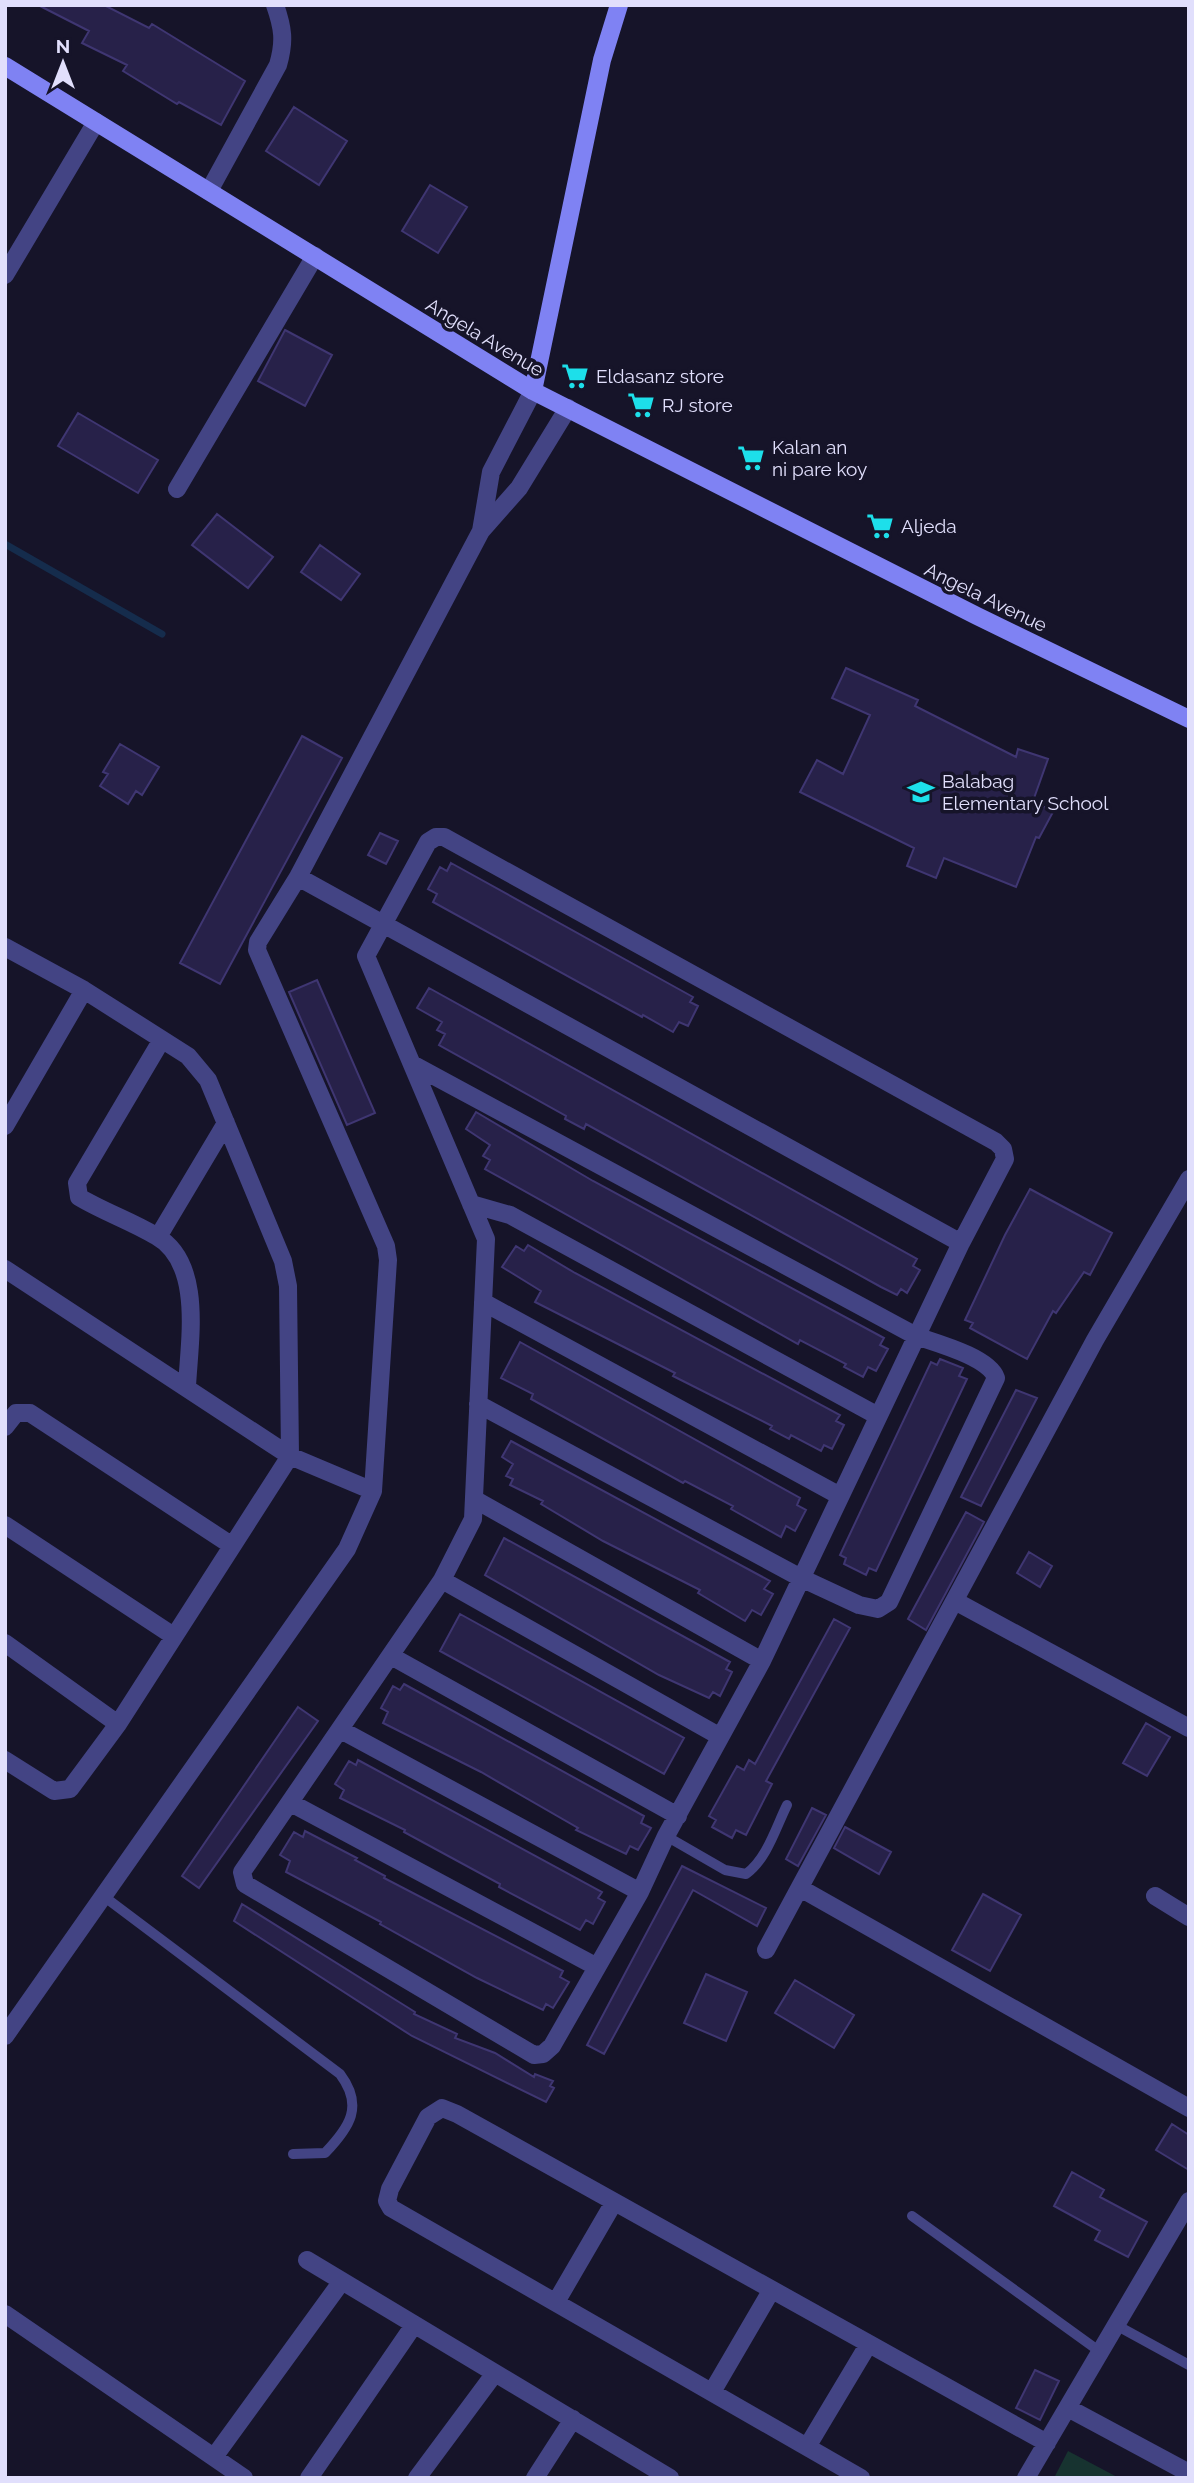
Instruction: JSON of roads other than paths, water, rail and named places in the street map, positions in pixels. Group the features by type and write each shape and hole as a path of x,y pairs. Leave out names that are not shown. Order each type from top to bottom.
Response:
{"main road":[{"path":"533,391 602,60 619,5"},
{"name":"Angela Avenue","path":"5,66 533,391 952,604 1189,719"}],"street":[{"path":"209,191 278,65 285,43 282,22 275,5"},
{"path":"5,275 96,122"},
{"path":"177,489 315,256"},
{"path":"481,531 491,472 533,391"},
{"path":"5,2036 347,1549 373,1491 388,1260 386,1246 257,950 258,942 298,877 481,531 519,488 568,408"},
{"path":"444,837 996,1142 1003,1149 1004,1159 916,1336 762,1661 719,1735 640,1892 552,2046 543,2054 534,2055 522,2050 245,1884 242,1872 442,1580 473,1519 486,1239 412,1064 366,956 428,842 444,837"},
{"path":"298,877 961,1243"},
{"path":"5,947 83,990 188,1056 208,1080 286,1273 290,1456 118,1724 70,1789 54,1791 5,1760"},
{"path":"5,1126 83,990"},
{"path":"161,1041 77,1183 79,1196 158,1237 180,1264 189,1289 187,1387"},
{"path":"412,1064 916,1336 960,1351 989,1368 996,1378 889,1602 878,1609 859,1605 801,1578 478,1404"},
{"path":"158,1237 226,1123"},
{"path":"766,1950 1163,1220 1189,1179"},
{"path":"471,1204 510,1215 878,1416"},
{"path":"5,1269 290,1456 373,1491"},
{"path":"483,1302 840,1496"},
{"path":"5,1427 16,1413 30,1413 231,1545"},
{"path":"474,1499 762,1661"},
{"path":"5,1525 172,1636"},
{"path":"442,1580 719,1735"},
{"path":"955,1601 1189,1728"},
{"path":"5,1643 118,1724"},
{"path":"391,1656 678,1816"},
{"path":"341,1730 640,1892"},
{"path":"291,1803 597,1967"},
{"path":"800,1888 1189,2108"},
{"path":"1154,1896 1189,1917"},
{"path":"861,2478 391,2208 387,2201 390,2189 428,2117 442,2108 457,2114 613,2204 1047,2443"},
{"path":"1026,2478 1189,2201"},
{"path":"555,2302 613,2204"},
{"path":"307,2260 573,2419 651,2473 670,2478"},
{"path":"214,2457 342,2281"},
{"path":"712,2392 771,2291"},
{"path":"5,2314 244,2478"},
{"path":"309,2478 414,2325"},
{"path":"807,2446 869,2344"},
{"path":"417,2478 495,2372"},
{"path":"1068,2408 1189,2473"},
{"path":"535,2478 573,2419"}],"lane":[{"path":"666,1836 725,1870 746,1874 755,1868 787,1805"},
{"path":"102,1895 340,2074 351,2089 353,2110 345,2131 325,2153 293,2154"},
{"path":"912,2217 1099,2351"},
{"path":"1116,2325 1189,2365"}],"waterway":[{"path":"5,544 162,634"}],"place":[{"name":"Eldasanz store","path":"575,376"},
{"name":"RJ store","path":"641,405"},
{"name":"Kalan an ni pare koy","path":"751,458"},
{"name":"Aljeda","path":"880,526"},
{"name":"Balabag Elementary School","path":"921,792"}]}
